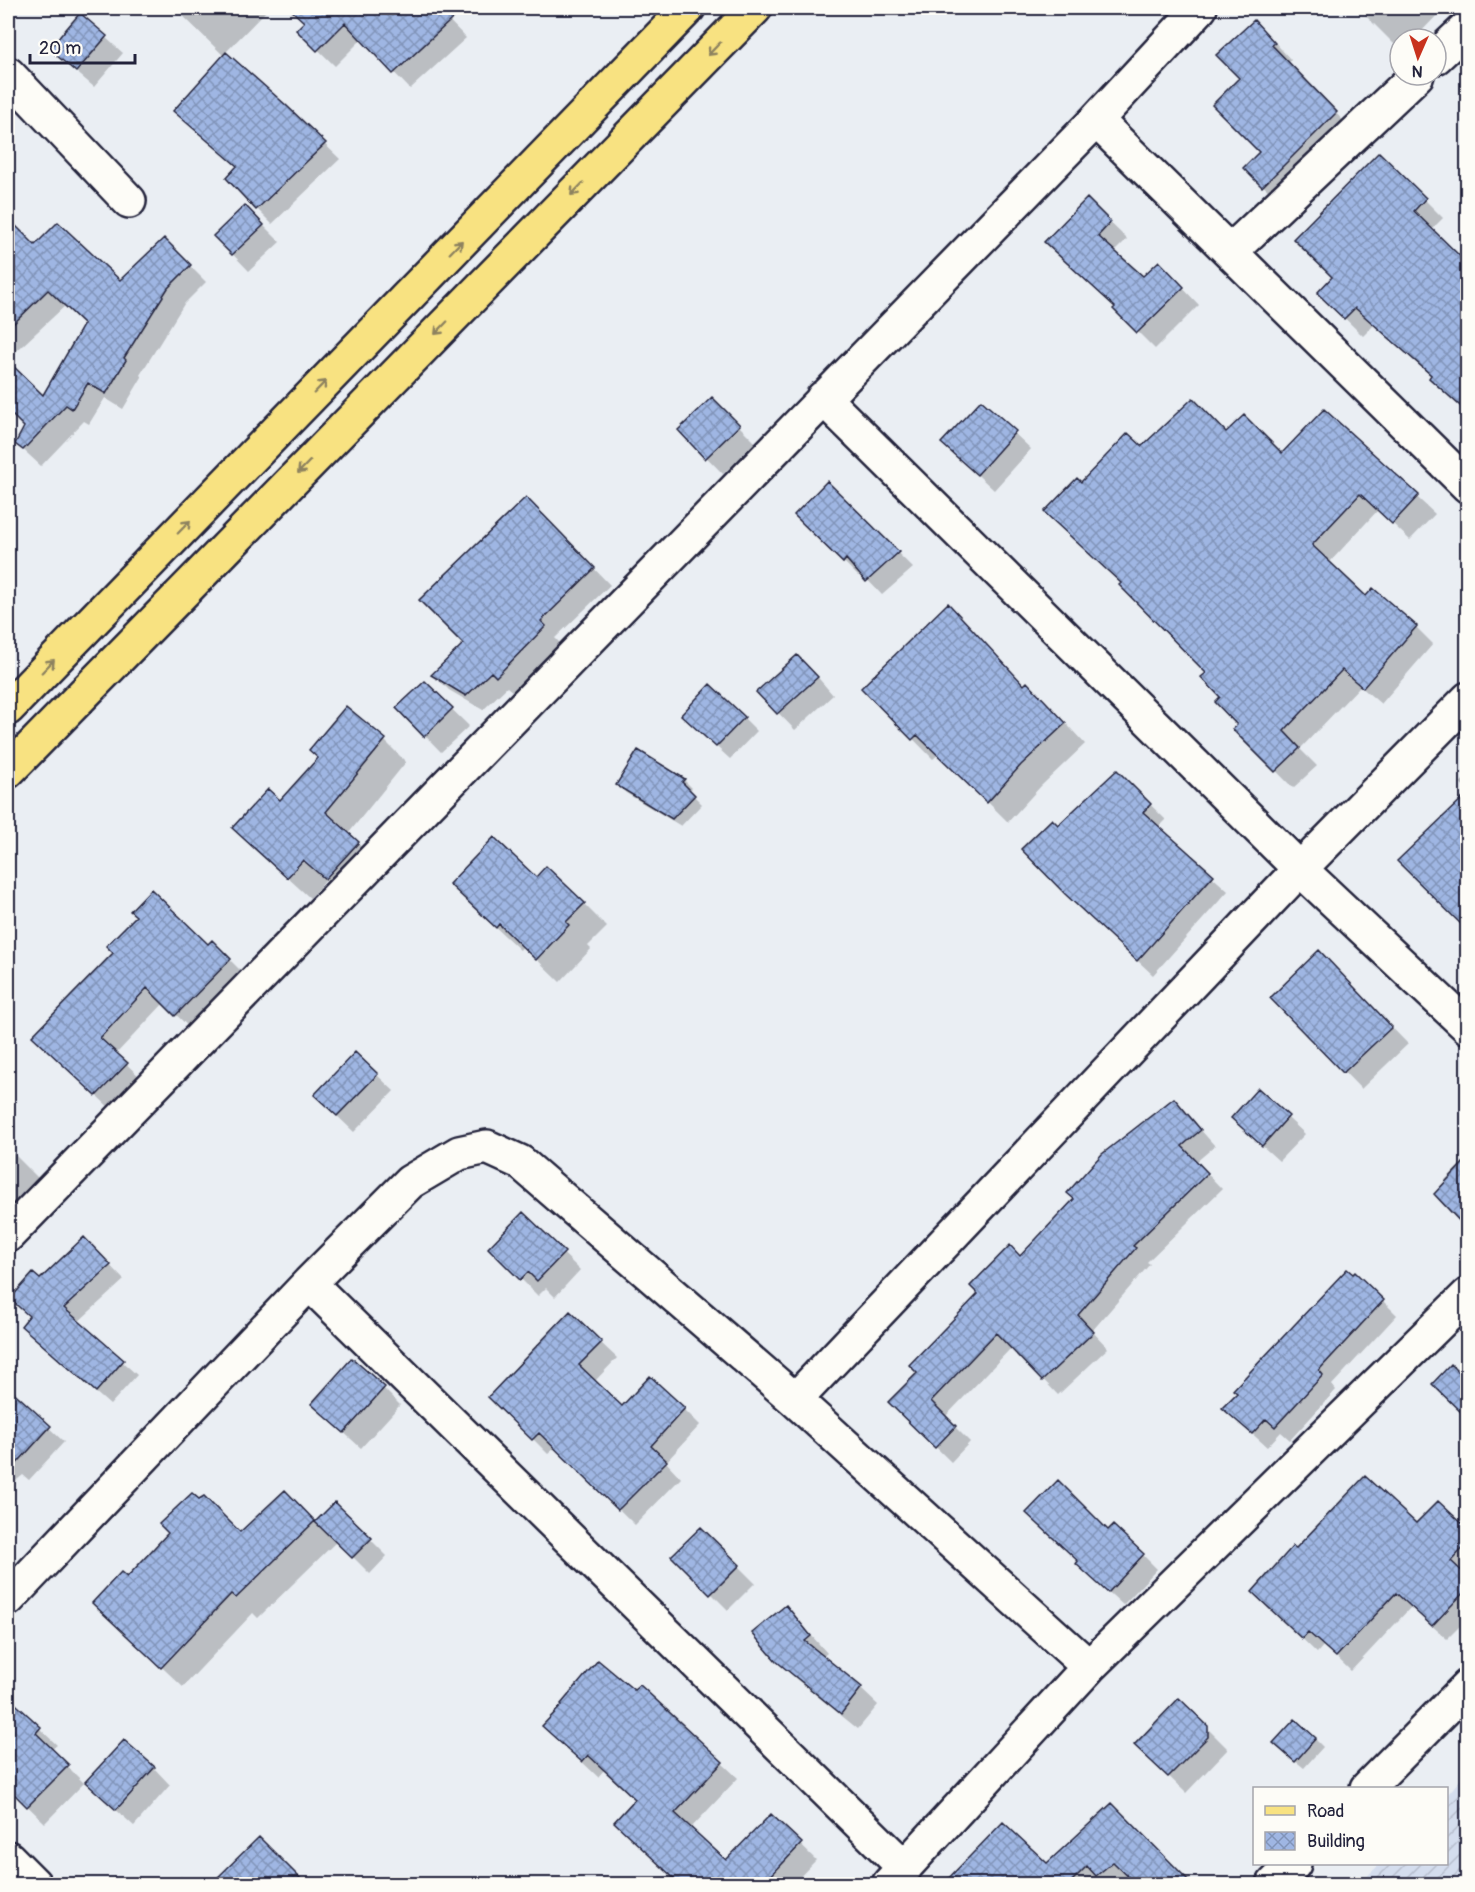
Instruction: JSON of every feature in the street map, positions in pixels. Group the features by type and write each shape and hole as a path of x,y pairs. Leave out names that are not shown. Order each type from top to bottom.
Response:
{"main road":[{"path":"8,708 688,8"},
{"path":"8,771 754,8"}],"street":[{"path":"8,1235 1096,120 1200,8"},
{"path":"1448,45 1467,27"},
{"path":"8,74 129,201"},
{"path":"1230,252 1404,87"},
{"path":"1096,120 1467,486"},
{"path":"823,399 1300,869 1467,1027"},
{"path":"795,1400 1300,869 1467,699"},
{"path":"8,1599 309,1284 410,1182 459,1153 486,1147 520,1162 795,1400 1089,1667"},
{"path":"309,1284 897,1876 1089,1667 1467,1295"},
{"path":"1369,1787 1467,1686"},
{"path":"8,1858 34,1884"},
{"path":"1274,1884 1292,1865"}],"shaded area":[{"path":"1467,1773 1467,1884 1359,1884 1379,1865 1448,1865 1448,1794"}],"building":[{"path":"289,8 464,8 393,74 345,23 317,51 296,30 304,22"},
{"path":"80,13 107,36 76,72 49,49"},
{"path":"1254,20 1275,43 1272,45 1337,112 1262,187 1243,168 1259,152 1212,105 1239,78 1216,55"},
{"path":"226,52 326,143 256,210 226,178 237,166 173,111"},
{"path":"1379,152 1426,198 1414,211 1467,263 1467,412 1429,378 1431,375 1355,308 1344,319 1317,293 1332,277 1293,239"},
{"path":"1087,198 1111,222 1098,236 1143,276 1159,261 1184,287 1137,333 1113,309 1115,307 1044,242"},
{"path":"245,205 264,225 232,255 213,236"},
{"path":"8,218 35,245 58,222 120,280 164,238 191,265 168,288 124,358 126,360 106,394 88,383 72,409 66,405 23,450 15,444 24,427 8,411 8,361 43,395 84,324 48,290 8,329"},
{"path":"712,397 740,425 705,459 678,430"},
{"path":"1193,398 1226,432 1244,415 1282,453 1324,409 1419,495 1392,524 1360,494 1312,545 1366,596 1373,588 1417,626 1363,688 1342,670 1284,731 1300,748 1275,772 1232,729 1237,725 1215,702 1220,697 1201,677 1206,673 1119,585 1121,583 1044,512 1077,478 1081,482 1128,433 1142,446"},
{"path":"981,400 1016,431 977,475 941,443"},
{"path":"827,481 899,552 866,582 846,559 843,563 794,515"},
{"path":"526,497 595,568 541,621 546,626 496,677 491,672 466,696 431,675 463,644 419,600"},
{"path":"948,603 1024,685 1027,682 1066,723 1021,765 987,803 917,735 912,740 861,688"},
{"path":"797,655 818,677 777,714 756,692"},
{"path":"425,681 453,708 424,737 396,708"},
{"path":"710,684 745,717 716,747 681,715"},
{"path":"346,706 386,739 326,812 359,842 325,879 303,860 287,878 232,828 268,789 280,800 318,758 309,750"},
{"path":"638,750 685,779 682,782 695,795 672,819 616,785"},
{"path":"1117,770 1151,804 1143,812 1214,875 1137,961 1065,894 1021,849 1052,819 1058,825"},
{"path":"1467,794 1467,930 1397,861"},
{"path":"494,837 536,877 546,866 585,903 566,922 569,925 536,960 499,924 496,928 449,884"},
{"path":"151,889 208,944 212,940 231,959 175,1016 147,988 100,1038 128,1063 96,1096 32,1036 113,953 106,946 136,916 130,911"},
{"path":"1319,950 1392,1027 1343,1073 1270,998"},
{"path":"355,1052 378,1074 337,1116 314,1095"},
{"path":"1258,1088 1289,1116 1262,1146 1231,1118"},
{"path":"1174,1098 1201,1130 1182,1146 1208,1173 1133,1246 1136,1248 1078,1315 1094,1332 1042,1381 996,1333 931,1401 956,1426 935,1448 888,1402 917,1373 909,1365 978,1294 970,1286 1010,1245 1020,1256 1074,1199 1067,1193 1102,1154"},
{"path":"1467,1159 1467,1229 1434,1194"},
{"path":"523,1212 565,1252 537,1281 528,1272 520,1280 488,1248"},
{"path":"84,1237 111,1265 64,1308 124,1360 96,1392 21,1326 29,1316 10,1299 33,1273 40,1279"},
{"path":"1347,1269 1353,1274 1355,1272 1384,1300 1319,1370 1323,1375 1275,1427 1266,1419 1252,1434 1222,1408 1237,1393 1233,1390"},
{"path":"570,1311 602,1342 579,1365 622,1406 650,1376 685,1408 651,1446 667,1461 618,1510 539,1433 532,1440 488,1397"},
{"path":"352,1358 385,1387 344,1433 311,1404"},
{"path":"1451,1364 1467,1380 1467,1418 1432,1384"},
{"path":"8,1387 51,1426 8,1473"},
{"path":"1365,1476 1416,1523 1438,1501 1467,1528 1467,1544 1451,1561 1467,1576 1467,1589 1432,1626 1396,1593 1336,1657 1308,1632 1302,1639 1252,1592 1293,1546 1296,1548"},
{"path":"1058,1480 1108,1530 1113,1525 1144,1554 1108,1593 1076,1564 1078,1561 1026,1513"},
{"path":"285,1490 315,1521 236,1598 231,1594 161,1668 92,1603 121,1572 127,1577 168,1533 159,1524 192,1493 199,1499 204,1496 240,1532"},
{"path":"335,1502 372,1538 352,1558 315,1522"},
{"path":"701,1527 740,1565 710,1595 671,1556"},
{"path":"786,1605 811,1636 805,1641 862,1687 841,1714 776,1661 752,1633"},
{"path":"598,1660 634,1690 640,1685 723,1762 675,1813 726,1860 771,1814 802,1843 763,1884 680,1884 614,1822 635,1799 588,1755 582,1762 542,1726"},
{"path":"8,1697 41,1727 36,1733 69,1765 27,1807 8,1788"},
{"path":"1179,1698 1208,1726 1208,1737 1168,1777 1134,1745"},
{"path":"1295,1719 1316,1738 1295,1762 1273,1743"},
{"path":"124,1740 155,1767 116,1810 85,1782"},
{"path":"1112,1803 1192,1884 1136,1884 1113,1862 1096,1876 1087,1866 1069,1884 943,1884 1003,1822 1047,1863"},
{"path":"259,1837 306,1884 211,1884"}]}
